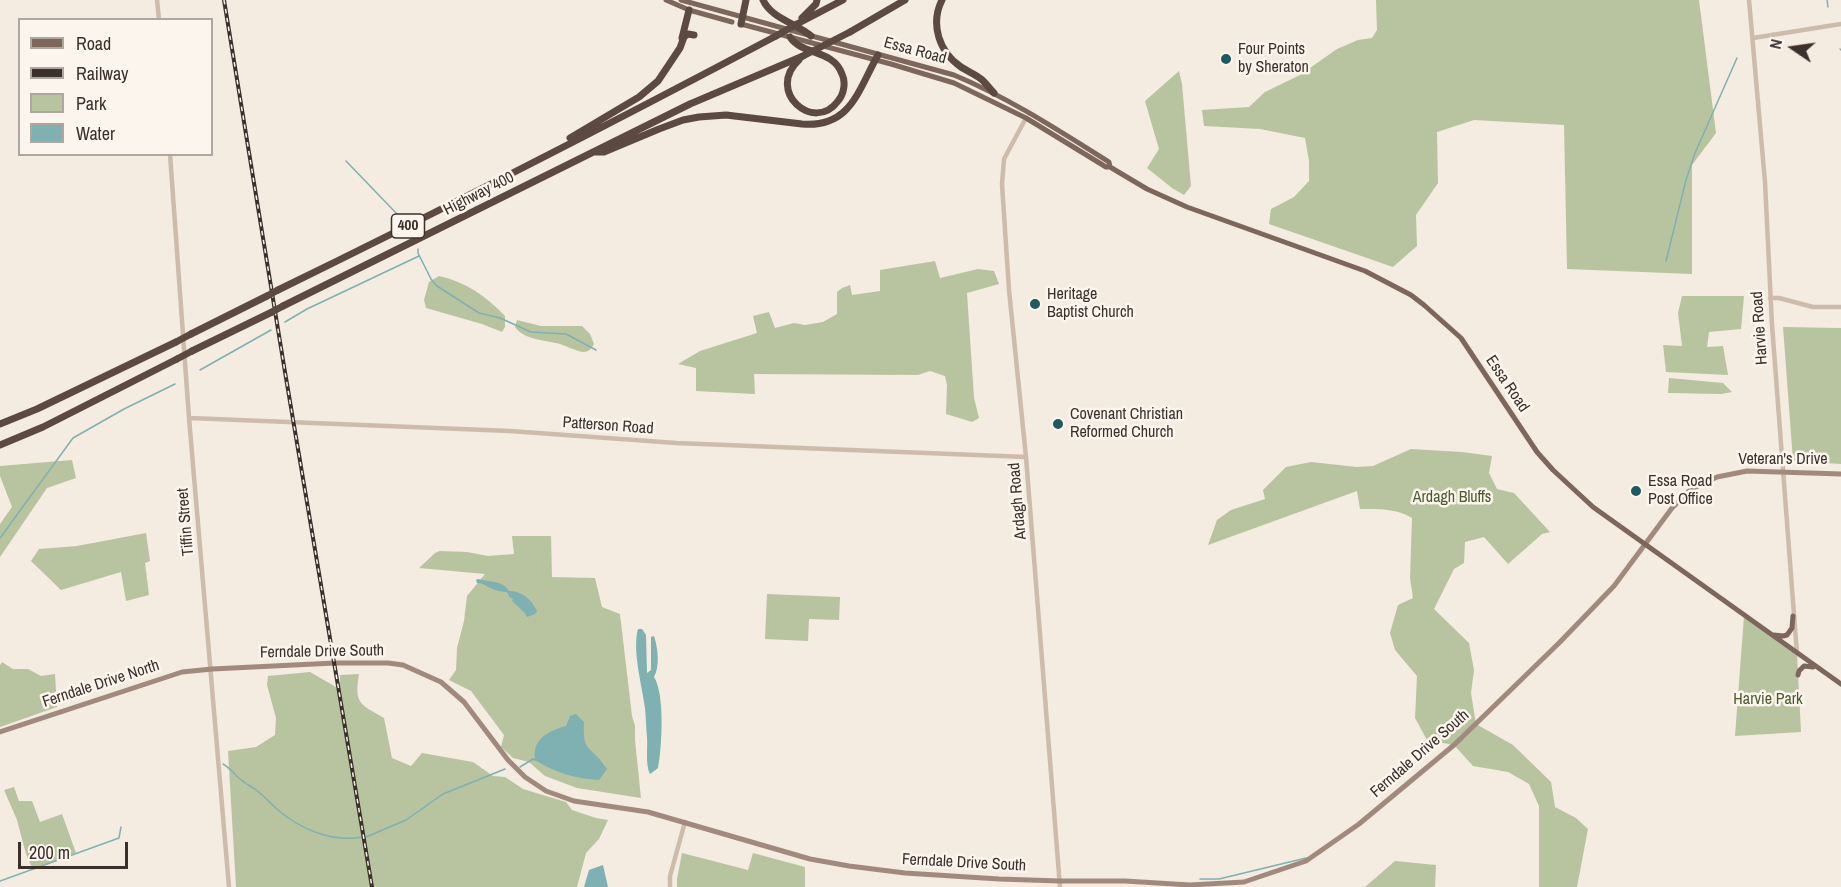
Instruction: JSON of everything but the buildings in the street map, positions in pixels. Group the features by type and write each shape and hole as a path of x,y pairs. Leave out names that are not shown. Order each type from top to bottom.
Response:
{"highway":[{"path":"742,21 746,0"},
{"path":"763,0 768,9 802,28 811,36"},
{"path":"797,24 817,0"},
{"name":"Highway 400","path":"0,424 37,409 176,342 432,215 535,160 650,103 843,0"},
{"name":"Highway 400","path":"0,445 43,427 690,104 803,56 905,0"},
{"path":"941,2 936,25 942,47 951,59 980,78 994,93"},
{"path":"677,52 692,4"},
{"path":"535,160 639,97 658,81 686,36 694,35"},
{"path":"790,37 797,44 827,57 836,64 842,74 844,83 841,98 827,110 807,111 790,97 788,76 803,56"},
{"path":"591,153 604,152 659,129 699,117 726,115 814,125 826,123 836,119 849,106 877,57"}],"main road":[{"name":"Essa Road","path":"666,0 692,4 732,22 742,21 811,36 954,83 1026,118 1147,189 1187,207 1365,271 1418,300 1461,338 1533,447 1553,470 1593,507 1841,684"},
{"name":"Essa Road","path":"681,0 790,37 954,75 1040,118 1109,162 1110,167"},
{"name":"Veteran's Drive","path":"1645,544 1677,502 1700,485 1717,477 1739,471 1841,474"},
{"name":"Ferndale Drive South","path":"212,669 335,663 388,663 411,668 441,682 464,702 508,760 525,777 546,791 573,801 638,810 685,822 810,859 905,873 1060,884 1125,881 1216,885 1244,882 1306,861 1359,824 1467,733 1614,586 1645,544"},
{"path":"1767,632 1777,636 1787,635 1792,628 1793,616"},
{"path":"1798,675 1799,670 1804,666 1818,668"},
{"name":"Ferndale Drive North","path":"0,732 154,680 182,672 212,669"}],"street":[{"path":"157,0 159,18"},
{"name":"Harvie Road","path":"1749,0 1765,182 1770,298 1797,654"},
{"path":"1753,38 1841,24"},
{"name":"Ardagh Road","path":"1026,118 1004,159 1002,184 1060,884"},
{"name":"Tiffin Street","path":"170,156 189,418 229,887"},
{"path":"1770,298 1779,298 1813,307 1841,307"},
{"name":"Patterson Road","path":"189,418 510,432 676,443 1026,457"},
{"path":"670,887 670,876 685,822"}],"green space":[{"path":"1376,0 1699,0 1716,133 1692,165 1692,274 1567,269 1564,125 1474,120 1437,132 1438,183 1416,215 1417,246 1393,267 1269,224 1271,209 1294,197 1309,181 1309,161 1305,138 1260,129 1204,126 1202,110 1249,107 1265,92 1300,75 1337,49 1358,40 1372,38 1377,30"},
{"path":"1179,71 1191,186 1184,195 1147,168 1159,149 1145,101"},
{"path":"935,261 940,278 978,269 994,271 999,284 967,293 974,398 979,418 972,422 946,414 945,376 930,371 918,375 754,374 755,394 696,391 696,368 678,364 700,351 757,333 753,316 769,312 775,328 794,323 805,325 823,322 837,314 837,292 842,288 850,285 852,295 880,291 880,270"},
{"path":"439,276 467,286 490,302 505,316 505,327 502,332 426,308 424,300 429,282"},
{"path":"1682,296 1744,296 1741,329 1709,332 1707,347 1723,346 1728,375 1666,372 1663,345 1682,346 1678,313"},
{"path":"517,320 541,326 582,326 590,334 594,344 590,350 583,352 535,339 524,335 515,327"},
{"path":"1783,327 1841,328 1841,464 1793,461"},
{"path":"1669,378 1723,383 1732,392 1721,394 1668,393"},
{"name":"Ardagh Bluffs","path":"1411,449 1492,456 1489,473 1497,489 1514,493 1550,532 1542,534 1508,564 1484,537 1465,542 1464,563 1454,569 1434,609 1469,643 1474,670 1471,693 1476,724 1513,745 1551,782 1555,807 1576,818 1588,829 1577,887 1539,887 1539,806 1529,784 1508,772 1473,766 1454,745 1427,740 1415,718 1417,676 1395,650 1390,633 1398,605 1413,598 1410,578 1412,518 1393,511 1360,509 1357,491 1208,545 1217,520 1231,510 1265,499 1263,490 1286,467 1311,462 1357,467 1373,466"},
{"path":"72,460 76,478 47,488 0,557 0,524 12,507 0,476 0,466"},
{"path":"146,533 150,561 145,563 149,595 126,601 121,572 61,590 31,561 39,549 77,546"},
{"path":"512,536 551,536 552,577 595,578 602,607 620,614 635,726 641,798 577,788 545,776 529,762 513,758 501,747 504,735 471,691 449,680 456,670 457,648 467,596 485,574 419,568 440,551 467,552 488,556 514,554"},
{"path":"767,594 840,597 839,620 809,619 808,641 765,639"},
{"name":"Harvie Park","path":"1744,616 1797,654 1801,732 1735,736"},
{"path":"2,662 13,669 28,669 41,676 55,674 57,707 0,727 0,665"},
{"path":"310,672 336,687 340,682 340,675 359,674 358,697 364,706 384,718 392,758 411,766 422,753 473,762 493,776 505,777 523,789 566,802 572,810 608,820 599,839 586,853 577,887 236,887 228,751 256,747 275,735 276,718 267,685 268,676"},
{"path":"14,787 19,801 32,801 40,822 62,814 76,853 33,870 17,820 4,790"},
{"path":"682,853 748,870 753,853 805,867 805,887 677,887"},
{"path":"1395,861 1436,865 1435,887 1365,887"}],"water":[{"path":"478,579 499,583 509,591 522,594 537,611 527,617 512,601 508,593 477,583"},
{"path":"638,629 642,629 646,635 647,673 651,670 651,637 654,636 658,663 654,677 660,696 661,748 658,768 650,774 647,761 645,708 636,647"},
{"path":"576,714 584,722 586,745 607,769 599,780 565,774 535,760 539,741 547,733 566,726 570,716"},
{"path":"603,865 608,887 584,887 589,870"}],"waterway":[{"path":"1827,0 1828,7"},
{"path":"1666,261 1695,153 1737,58"},
{"path":"346,161 397,214"},
{"path":"418,249 431,279 437,286 479,313 500,318 531,332 566,334 596,350"},
{"path":"285,322 307,309 419,256"},
{"path":"200,370 271,330"},
{"path":"0,538 73,438 175,384"},
{"path":"520,767 535,760"},
{"path":"223,764 283,814 304,827 332,837 362,837"},
{"path":"366,837 406,820 443,794 505,769"},
{"path":"0,881 119,838 121,827"},
{"path":"1200,879 1219,879 1306,858"}],"railway":[{"path":"224,0 372,887"}],"place":[{"name":"Four Points by Sheraton","path":"1226,59"},
{"name":"Heritage Baptist Church","path":"1035,304"},
{"name":"Covenant Christian Reformed Church","path":"1058,424"},
{"name":"Essa Road Post Office","path":"1636,491"}]}
